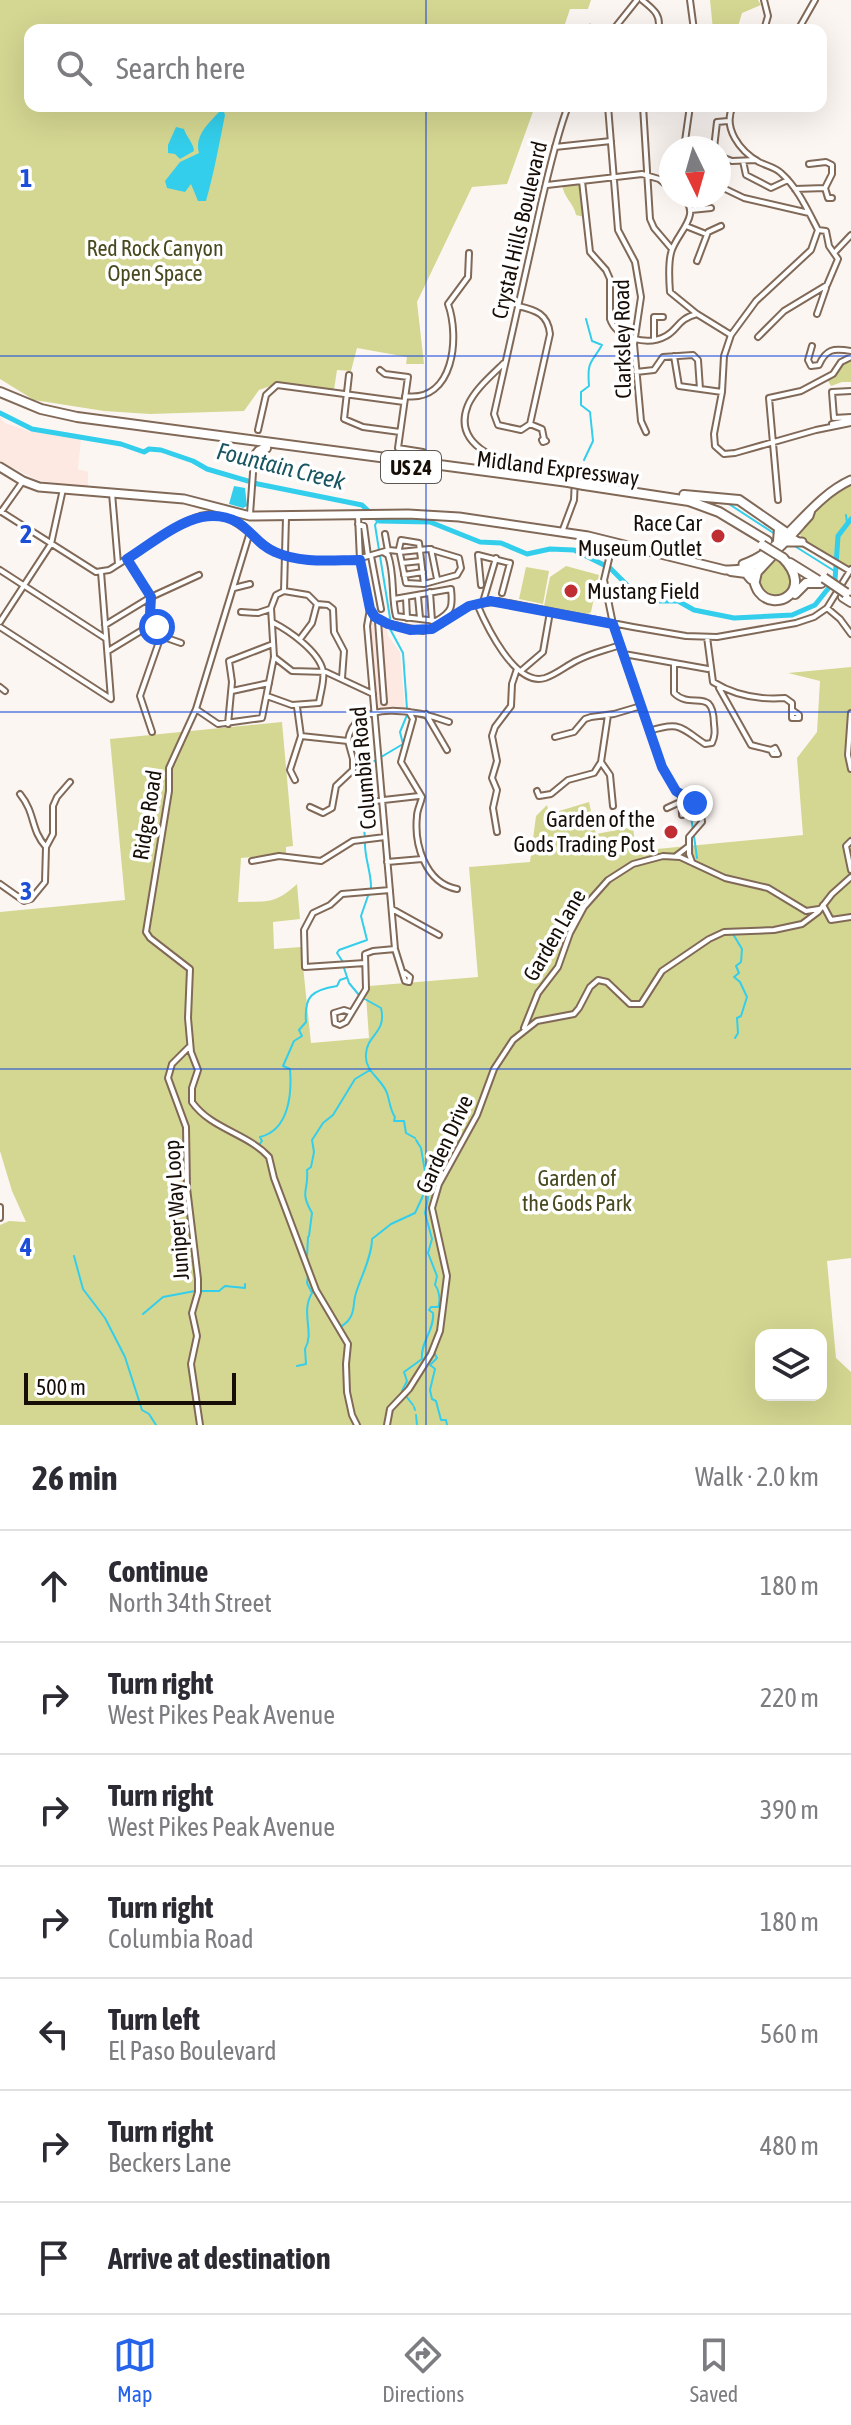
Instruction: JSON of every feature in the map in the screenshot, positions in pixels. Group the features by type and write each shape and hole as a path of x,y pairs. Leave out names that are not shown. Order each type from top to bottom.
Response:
{"highway":[{"name":"Midland Expressway","path":"0,394 29,410 64,420 584,487 688,506 764,543 848,597"},
{"path":"254,457 257,444 254,437 258,430"},
{"name":"Midland Expressway","path":"584,487 631,490 697,503 719,512 764,543"},
{"path":"631,490 734,499 784,534"},
{"path":"755,534 728,515 725,503 737,503 784,534"},
{"path":"784,534 786,528 797,525"},
{"path":"731,571 745,572 760,593 775,600 788,596 794,589 796,579 785,556"},
{"path":"753,580 771,557"},
{"path":"749,566 758,596 775,604 788,600 803,585 823,581"}],"main road":[{"path":"0,467 39,487 196,501 250,516 360,519 379,514 459,517 613,542 731,571 771,557 784,534"},
{"path":"709,566 749,566 829,493 851,480"},
{"path":"797,525 796,534 802,542"},
{"path":"784,534 802,542"}],"street":[{"path":"618,24 639,0 658,15 658,24"},
{"path":"690,0 693,24"},
{"path":"764,0 768,16 766,24"},
{"path":"801,24 815,0"},
{"name":"Crystal Hills Boulevard","path":"530,424 521,430 495,422 493,416 555,147 566,112"},
{"name":"Clarksley Road","path":"609,112 618,230 636,266 641,297 634,339 641,421 646,432"},
{"path":"644,112 651,221 671,248"},
{"path":"686,136 689,112"},
{"path":"732,112 729,122 736,140 756,160 778,170 788,180 818,230 811,250 756,301 731,335 724,356 722,392 714,434 717,449 730,454 851,420"},
{"path":"715,136 717,122 729,122"},
{"path":"555,147 611,141"},
{"path":"731,161 756,160"},
{"path":"743,161 746,175 771,188 788,180"},
{"path":"809,164 830,162 832,174 825,188 828,198 832,198"},
{"path":"547,185 649,176 659,182"},
{"path":"582,181 590,252 610,279 610,321 621,333 634,339 654,339 666,336 680,321 697,314"},
{"path":"795,189 825,188"},
{"path":"731,192 744,198 809,213"},
{"path":"711,208 691,210 686,226 671,248 670,292 697,314 731,335"},
{"path":"686,226 706,235"},
{"path":"697,261 706,235 721,226"},
{"path":"817,314 838,261 829,246 826,231 818,230"},
{"path":"835,252 851,235"},
{"path":"258,430 264,401 272,388 284,385 405,399 429,394 448,373 454,322 448,304 468,277 469,253"},
{"path":"758,337 784,311 827,285"},
{"path":"518,306 542,315 550,331 530,424 541,428 544,439"},
{"path":"654,339 654,317 663,317"},
{"path":"812,346 808,360 811,366 819,365 829,351 851,354"},
{"path":"778,500 769,398 801,391 833,374 851,354"},
{"path":"674,356 679,386 722,392"},
{"path":"636,372 652,371 662,358 697,356 700,389"},
{"name":"Crystal Hills Boulevard","path":"505,362 470,401 466,416 468,432 474,444 487,455 575,478 574,500 562,532"},
{"path":"380,370 385,374 408,377 398,448 423,452"},
{"path":"349,375 345,419 367,428 400,432"},
{"path":"851,391 832,392 834,418 851,420"},
{"path":"250,516 254,457"},
{"path":"23,481 0,512 91,570 101,572 202,516 232,520 269,549 302,560 365,557 385,552 400,551 420,550 431,549 461,560 458,574 427,583 407,584 404,575 400,551 398,542 402,539 417,541 420,550 423,572 427,583 430,592 432,621"},
{"path":"64,489 51,544 0,625 111,699 101,572"},
{"path":"112,493 118,564"},
{"path":"284,591 286,517"},
{"path":"360,519 364,526 365,557"},
{"path":"360,519 365,557 381,609"},
{"name":"Ridge Road","path":"193,1058 187,1008 191,971 150,938 146,929 169,791 168,772 196,709 250,532"},
{"path":"385,534 385,552 390,561 394,599 397,617 438,621 450,612 452,606 451,589 394,599"},
{"path":"613,542 604,581 613,624 662,767 680,798 682,815"},
{"path":"368,621 377,619 416,631 427,631 480,603 498,601 613,624 707,637 796,623 814,617 827,608 850,570 802,542"},
{"path":"431,549 437,579"},
{"path":"481,585 478,555 510,563 502,593"},
{"name":"Columbia Road","path":"365,557 374,713 395,949 405,973"},
{"path":"496,558 480,603 491,632 519,670 535,678 545,678 579,659 621,645"},
{"path":"127,559 150,598 150,615 161,636 181,643"},
{"path":"402,563 421,561"},
{"path":"0,570 106,638"},
{"path":"404,575 423,572"},
{"path":"105,625 150,598 199,575"},
{"path":"234,588 250,584"},
{"path":"196,709 213,723 261,720 274,657 271,608 276,595 284,591 308,595 317,604 333,609 334,632 344,651 342,679"},
{"path":"418,597 420,619"},
{"path":"406,598 407,618"},
{"path":"300,639 312,623 317,604"},
{"path":"241,612 258,613 271,608"},
{"path":"827,608 851,633"},
{"path":"370,609 377,619 384,702"},
{"path":"497,832 493,808 497,790 492,778 497,764 492,736 495,726 511,706 512,684 519,670 543,652 550,612"},
{"path":"267,696 297,706 319,703 323,671 300,639 272,622"},
{"path":"108,651 154,623"},
{"path":"152,732 140,696 161,636"},
{"path":"707,637 713,682 751,745 771,750"},
{"path":"228,724 232,691 228,663 232,658 273,644"},
{"path":"624,654 709,669"},
{"path":"274,657 295,672 323,671 373,694"},
{"path":"649,731 671,724 705,744 715,739 714,711 709,703 703,699 684,700 674,693 674,664"},
{"path":"232,691 269,683"},
{"path":"718,686 764,699 785,698 792,703 792,710"},
{"path":"295,780 290,766 299,749 301,736 297,706"},
{"path":"555,737 574,732 585,719 641,706"},
{"path":"409,712 413,719 401,762 422,800 417,818 418,849 441,883 457,889"},
{"path":"310,807 323,813 332,808 336,786 350,775 353,767 348,741 358,720 374,713 409,712 449,722"},
{"path":"851,713 848,755 851,769"},
{"path":"426,714 447,750"},
{"path":"537,791 539,796 551,794 568,780 594,773 601,762 608,715"},
{"path":"301,736 348,741"},
{"path":"601,762 610,775 613,806"},
{"path":"0,884 20,900 31,899 45,882 46,847 53,834 54,805 70,782"},
{"path":"20,794 31,809 34,828 46,847"},
{"path":"366,802 420,796"},
{"path":"667,808 677,806 680,798"},
{"path":"680,798 700,807 702,813 701,825 689,837 692,863"},
{"path":"252,861 279,856 321,861 353,841 385,837"},
{"path":"851,841 845,848 851,868"},
{"path":"689,846 676,856 725,878 768,888 806,911 816,911 822,906 831,920 851,917"},
{"name":"Garden Lane","path":"523,1030 538,993 558,967 575,922 592,897 608,880 633,864 658,856 676,856"},
{"path":"387,862 422,859"},
{"path":"851,860 851,868"},
{"name":"Garden Drive","path":"387,1425 390,1409 431,1354 440,1331 447,1276 433,1219 434,1195 477,1115 500,1059 523,1030 537,1021 574,1014 590,987 598,980 607,982 627,1002 637,1005 643,1002 662,971 714,936 732,931 774,930 805,922 851,877"},
{"path":"365,963 305,967 304,930 313,913 330,905 342,894 390,890"},
{"path":"392,909 439,935"},
{"path":"805,922 808,918 806,911"},
{"path":"350,1012 334,1013 335,1023 344,1023 366,989 367,953 395,949"},
{"path":"530,1016 537,1021"},
{"path":"190,1045 182,1055 193,1058"},
{"name":"Juniper Way Loop","path":"182,1055 172,1064 168,1078 186,1127 187,1188 198,1279 192,1313 197,1336 191,1364 200,1425"},
{"name":"Juniper Way Loop","path":"193,1058 198,1070 191,1095 197,1108 214,1123 236,1133 269,1157 316,1290 348,1344 347,1392 357,1425"},
{"path":"0,1207 1,1219"}],"shaded area":[{"path":"0,417 5,423 29,431 81,439 78,469 88,472 88,488 37,480 0,461"},
{"path":"372,622 387,626 388,636 400,652 405,710 380,712 377,709"}],"green space":[{"name":"Red Rock Canyon Open Space","path":"0,0 591,0 588,9 570,9 565,24 24,24 24,112 533,112 507,184 472,187 417,302 424,364 406,364 407,357 357,348 351,371 337,370 334,390 279,383 259,390 244,411 150,414 104,411 34,400 0,379"},
{"path":"710,0 758,0 761,5 742,13 739,24 712,24"},
{"path":"579,184 584,217 576,215 562,185"},
{"path":"851,359 851,382 831,386 827,379"},
{"path":"851,485 851,565 847,565 802,539 799,532 825,501"},
{"path":"776,561 788,567 794,579 788,591 776,597 764,591 758,579 764,567"},
{"name":"Mustang Field","path":"566,566 599,575 588,614 544,606 550,577"},
{"path":"526,567 549,571 543,604 519,599"},
{"name":"Garden of the Gods Park","path":"851,667 851,1258 827,1261 836,1358 851,1372 851,1425 0,1425 0,1225 9,1221 26,1222 12,1191 0,1151 0,912 125,900 110,739 282,722 293,846 286,847 286,854 241,858 238,902 276,899 297,884 300,919 273,922 274,949 301,947 311,1043 369,1038 366,996 369,986 478,977 469,867 530,862 536,816 547,805 549,814 589,802 596,834 633,827 636,851 803,835 797,758 817,732 820,681 788,673"}],"water":[{"path":"219,112 225,115 206,201 198,201 191,184 185,192 167,188 165,181 180,162 199,153 200,136"},
{"path":"176,127 184,129 194,151 180,159 168,153"},
{"path":"234,486 245,488 247,506 243,508 229,504"}],"waterway":[{"path":"584,460 593,441 590,412 581,405 581,392 589,386 589,367 602,345 592,341 586,319"},
{"name":"Fountain Creek","path":"0,413 32,429 121,444 144,452 161,450 207,469 258,484 362,505 379,521 430,522 480,542 501,543 527,554 550,549 574,550 610,568 630,588 651,601 678,601 694,610 734,618 792,615 815,605 835,580 838,536 851,519"},
{"path":"729,504 775,534"},
{"name":"Fountain Creek","path":"846,515 847,523"},
{"path":"378,520 375,525 379,550"},
{"path":"793,545 836,572"},
{"path":"380,556 389,627 403,653 407,709"},
{"path":"365,837 361,808 367,779 366,766 403,744 400,732 407,715"},
{"path":"690,812 693,829"},
{"path":"694,836 697,858"},
{"path":"365,841 371,890"},
{"path":"343,962 337,953 339,950 367,940 361,916 369,893"},
{"path":"733,934 742,949 741,962 736,966 739,973 734,977 747,997 741,1016 737,1018 738,1033 735,1038"},
{"path":"344,968 349,983 359,995"},
{"path":"259,1145 262,1141 260,1137 277,1127 287,1110 290,1069 283,1066 294,1041 302,1036 299,1030 306,1022 308,1000 316,992 337,986 340,980 346,978"},
{"path":"363,998 381,1008 382,1016 379,1028 367,1047 366,1060 385,1088 394,1121 404,1121 406,1133 415,1138"},
{"path":"309,1236 312,1213 305,1195 307,1170 311,1167 314,1152 312,1140 323,1123 333,1115 355,1079 370,1070"},
{"path":"341,1327 353,1312 372,1239 391,1224 415,1213 422,1198 427,1183 421,1148 416,1140"},
{"path":"402,1391 407,1381 404,1372 422,1359 433,1319 433,1313 429,1310 438,1307 439,1302 435,1285 437,1276 428,1253 432,1239 425,1213 426,1188"},
{"path":"308,1237 309,1267"},
{"path":"74,1256 83,1289 105,1318 125,1357 142,1410 156,1425"},
{"path":"297,1366 306,1364 305,1349 309,1336 307,1308 312,1293 307,1283 308,1275"},
{"path":"200,1291 219,1291 225,1286 245,1288 245,1284"},
{"path":"143,1314 163,1297 195,1291"},
{"path":"434,1352 437,1358 430,1365 434,1368"},
{"path":"435,1369 430,1390 441,1420 446,1420 447,1425"},
{"path":"406,1396 413,1405"},
{"path":"416,1415 417,1425"}],"place":[{"name":"Race Car Museum Outlet","path":"718,536"},
{"name":"Mustang Field","path":"571,591"},
{"name":"Garden of the Gods Trading Post","path":"671,832"}],"route":[{"path":"157,627 150,615 151,597 127,559 190,520 207,515 236,522 269,549 286,556 302,560 360,560 370,609 378,620 388,624 427,631 469,606 490,601 613,624 659,761 676,791 695,803"}]}
